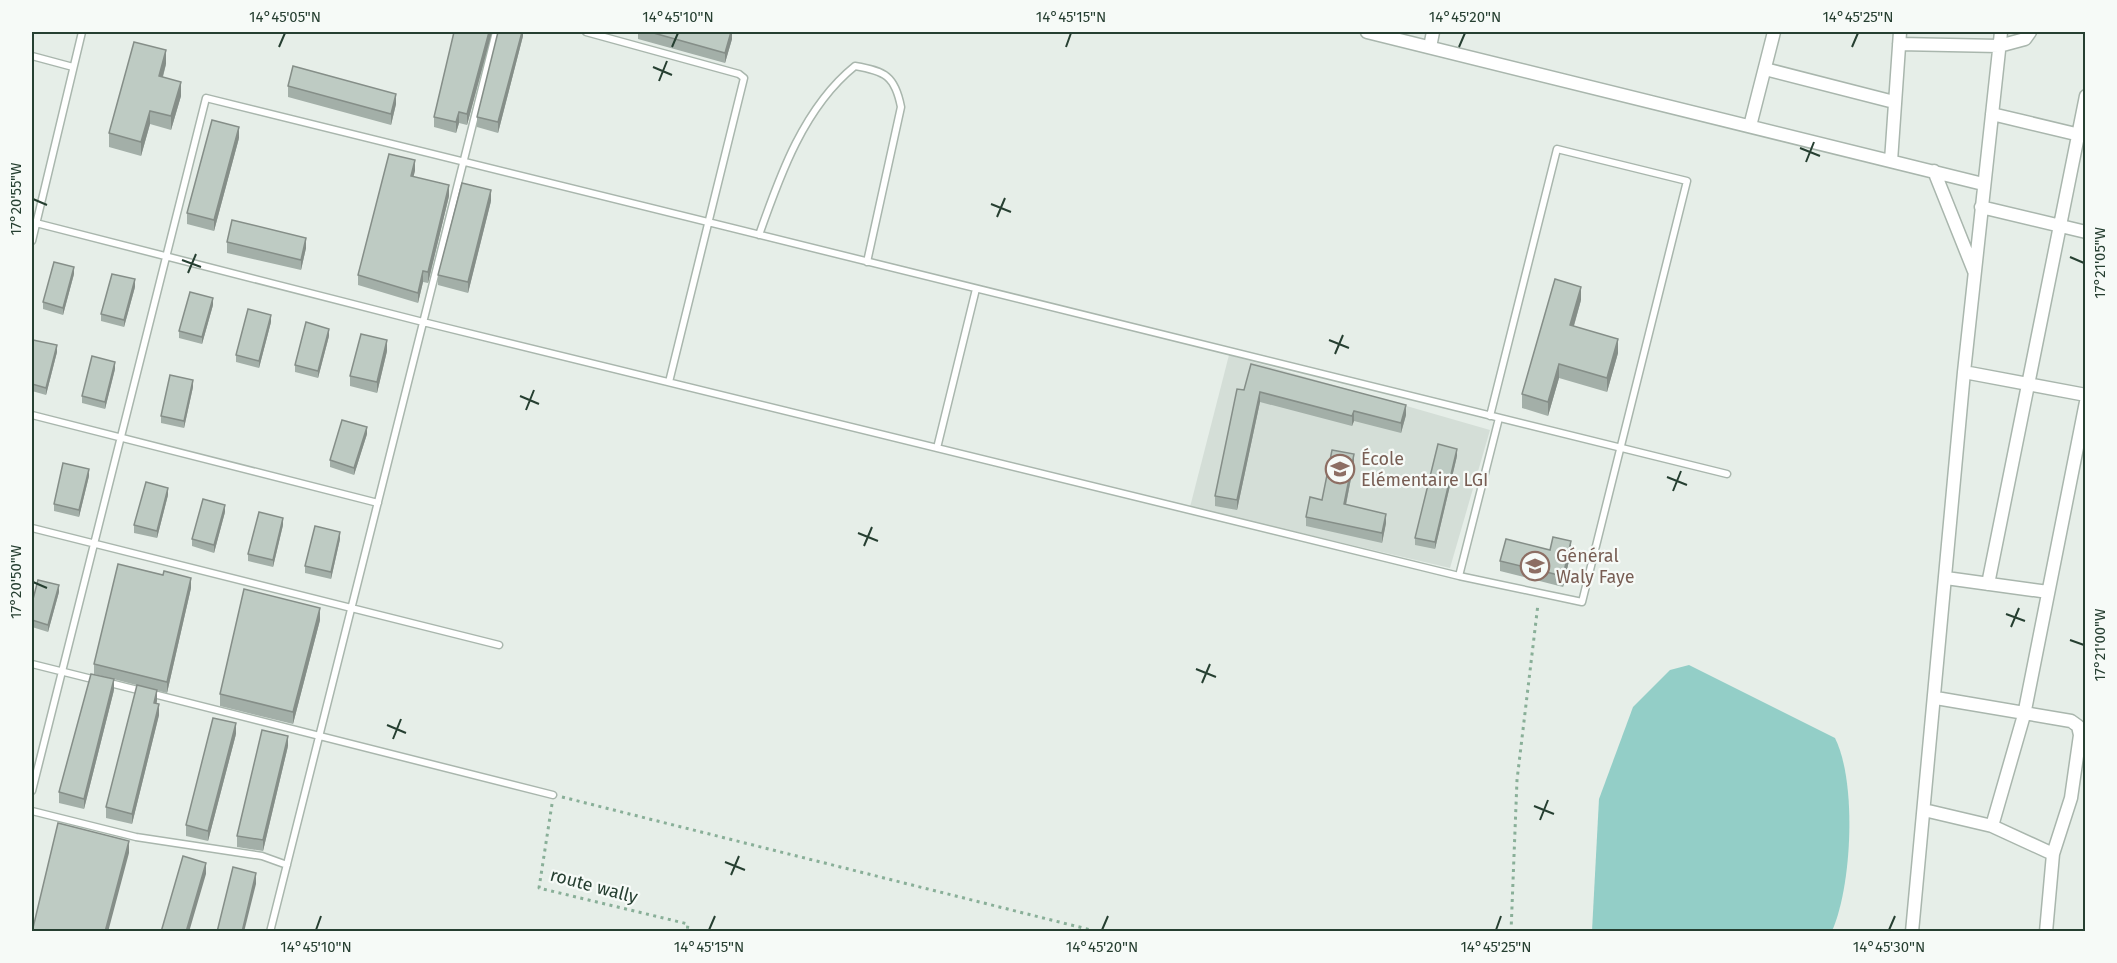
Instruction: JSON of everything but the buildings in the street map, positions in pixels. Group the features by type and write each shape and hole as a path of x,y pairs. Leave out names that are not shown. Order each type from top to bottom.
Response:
{"street":[{"path":"1367,32 1983,184"},
{"path":"1430,47 1433,32"},
{"path":"1750,126 1774,32"},
{"path":"1912,932 1983,184 2001,32"},
{"path":"1891,161 1899,38 1999,46 2025,39 2031,32"},
{"path":"1765,69 1894,102"},
{"path":"1988,584 2059,226 2082,135 2085,96"},
{"path":"1992,114 2082,135"},
{"path":"1934,171 1975,273"},
{"path":"1981,207 2085,232"},
{"path":"1965,372 2085,395"},
{"path":"1992,826 2024,715 2085,402"},
{"path":"1946,578 2048,592"},
{"path":"1936,698 2024,715 2071,721 2080,729 2071,798 2054,854 2046,932"},
{"path":"1924,810 1992,826 2054,854"}],"lane":[{"path":"32,241 34,223 82,32"},
{"path":"270,932 496,32"},
{"path":"586,32 739,74 744,78 669,382"},
{"path":"32,56 73,67"},
{"path":"759,235 777,185 808,121 838,80 855,66 871,69 889,77 897,87 901,107 867,262"},
{"path":"32,791 206,98 1727,474"},
{"path":"34,223 423,322 936,448 1459,576 1582,602 1687,182 1557,149 1490,416"},
{"path":"936,448 976,288"},
{"path":"32,415 378,503"},
{"path":"1459,576 1499,418"},
{"path":"32,528 499,645"},
{"path":"32,664 553,795"},
{"path":"32,811 136,837 262,856 287,865"}],"path":[{"path":"1511,932 1517,780 1540,593"},
{"path":"553,795 1099,932"},
{"name":"route wally","path":"553,795 539,888 688,924 687,932"}],"shaded area":[{"name":"École Elémentaire LGI","path":"1229,355 1490,430 1450,568 1190,507"}],"water":[{"path":"1689,665 1835,738 1847,780 1849,834 1844,888 1832,931 1592,931 1599,799 1633,707 1670,670"}],"place":[{"name":"École Elémentaire LGI","path":"1340,469"},
{"name":"Général Waly Faye","path":"1535,566"}]}
